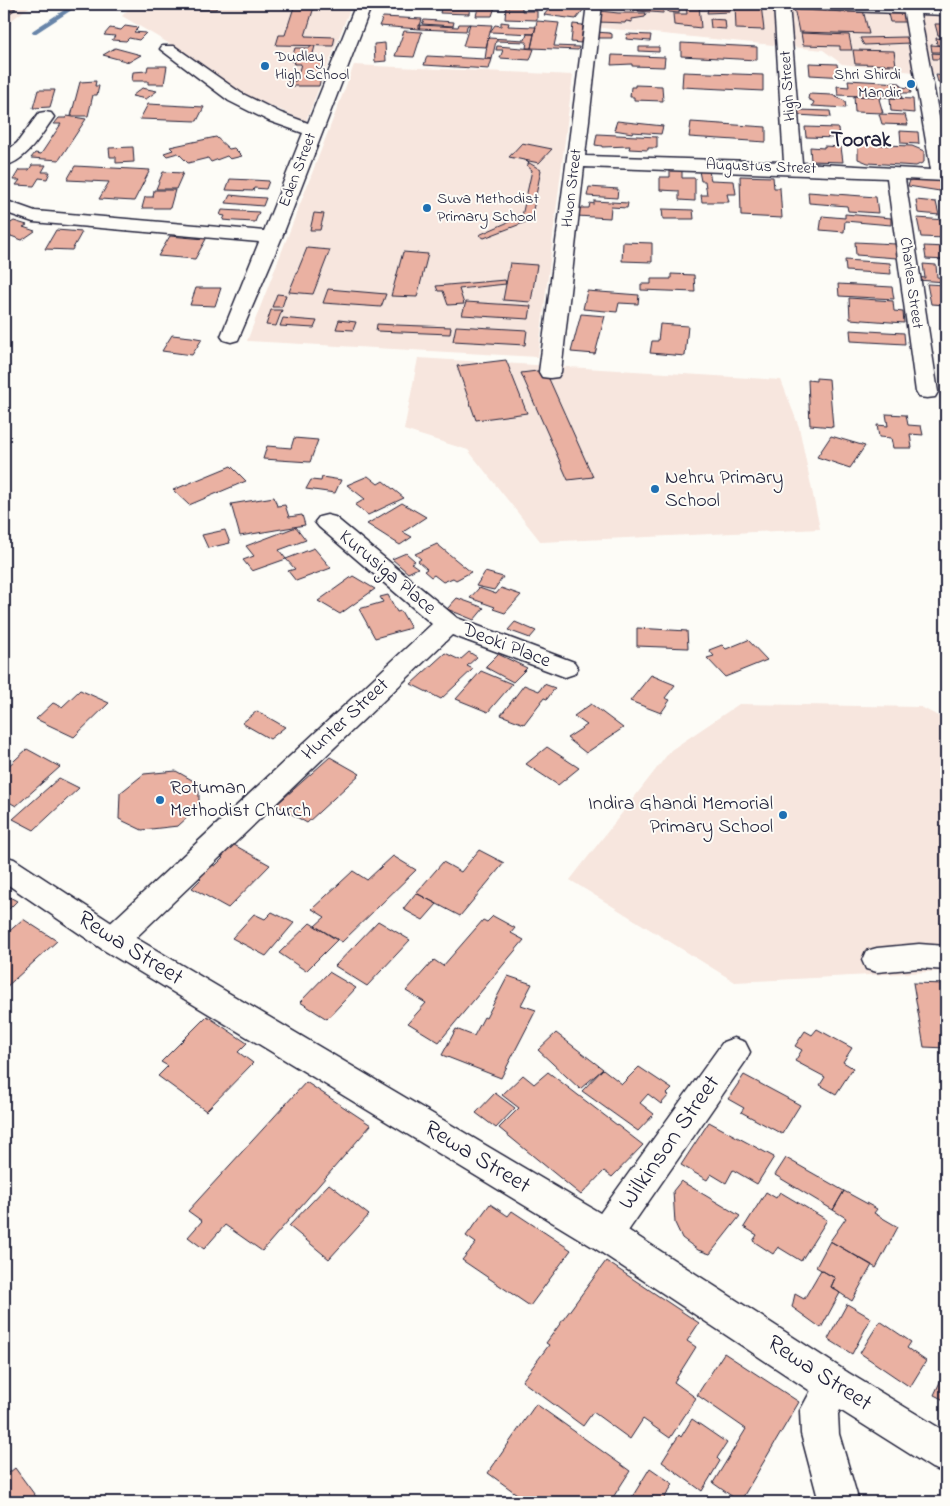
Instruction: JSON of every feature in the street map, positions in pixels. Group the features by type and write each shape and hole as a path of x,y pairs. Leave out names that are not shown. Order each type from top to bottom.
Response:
{"street":[{"name":"Eden Street","path":"231,336 364,4"},
{"name":"Huon Street","path":"550,372 594,4"},
{"name":"High Street","path":"782,4 793,168"},
{"path":"799,4 910,6 946,10"},
{"path":"910,6 944,176"},
{"path":"168,49 235,96 275,117 313,131"},
{"path":"4,161 23,147 45,117"},
{"name":"Augustus Street","path":"575,161 793,168 944,176"},
{"name":"Charles Street","path":"895,173 927,392"},
{"path":"4,206 33,216 272,237"},
{"name":"Kurusiga Place","path":"327,522 448,624"},
{"name":"Deoki Place","path":"448,624 565,668"},
{"name":"Hunter Street","path":"113,940 448,624"},
{"name":"Rewa Street","path":"4,867 113,940 605,1235 834,1385 946,1454"},
{"path":"877,960 919,956 946,958"},
{"name":"Wilkinson Street","path":"605,1235 734,1052"},
{"path":"834,1385 819,1411 820,1434 839,1502"}],"shaded area":[{"path":"4,4 33,4 4,26"},
{"name":"Dudley High School","path":"133,4 352,4 306,121 243,94 175,47 122,16"},
{"path":"597,4 769,4 946,12 946,74 842,64 823,50 593,27"},
{"name":"Suva Methodist Primary School","path":"354,65 573,75 538,357 247,341"},
{"name":"Nehru Primary School","path":"418,358 781,380 799,427 820,529 541,542 468,450 404,430"},
{"name":"Indira Ghandi Memorial Primary School","path":"739,704 921,707 946,720 946,971 735,982 570,880 671,750"}],"building":[{"path":"200,4 218,4 216,9 199,9"},
{"path":"295,4 315,4 305,36 335,37 333,46 276,45 279,35 285,35"},
{"path":"388,4 403,4 400,9 386,8"},
{"path":"442,4 470,4 469,14 440,13"},
{"path":"479,4 496,4 492,16 476,16"},
{"path":"553,4 588,4 576,19 544,15"},
{"path":"621,4 637,4 636,9 621,9"},
{"path":"640,4 665,4 663,13 638,11"},
{"path":"669,4 680,4 679,13 668,12"},
{"path":"709,4 731,4 730,12 707,13"},
{"path":"735,4 761,5 764,30 736,29"},
{"path":"686,5 699,5 701,28 674,25 673,14 687,14"},
{"path":"4,6 16,9 4,17"},
{"path":"506,7 522,7 522,11 537,11 537,20 505,19"},
{"path":"794,8 863,10 869,34 799,32"},
{"path":"600,11 646,13 645,17 632,19 632,22 598,22"},
{"path":"888,14 904,14 905,22 890,22"},
{"path":"383,17 422,19 419,29 379,26"},
{"path":"710,19 725,20 726,29 711,28"},
{"path":"424,20 454,22 453,26 422,24"},
{"path":"537,21 559,23 554,46 579,47 578,50 531,48"},
{"path":"501,22 509,23 508,26 536,27 534,34 490,32 495,25 501,26"},
{"path":"459,24 470,24 467,26 466,31 419,29 419,25 458,27"},
{"path":"470,24 492,25 486,47 463,46"},
{"path":"573,24 583,25 581,43 571,42"},
{"path":"935,24 946,24 946,36 938,35"},
{"path":"125,26 138,28 134,32 146,33 139,40 129,38 126,41 112,40 115,36 104,35 110,28 121,30"},
{"path":"404,31 422,32 414,57 395,56"},
{"path":"596,32 612,34 612,38 596,38"},
{"path":"801,33 849,35 852,50 840,50 840,46 803,45"},
{"path":"527,34 534,34 531,48 526,48 527,42 496,41 492,59 485,59 488,38 525,40"},
{"path":"627,34 651,35 650,41 626,39"},
{"path":"906,37 910,43 864,45 860,38"},
{"path":"936,38 946,39 946,45 937,45"},
{"path":"385,43 386,61 375,62 374,44"},
{"path":"681,43 757,47 757,60 681,56"},
{"path":"931,45 946,46 946,52 932,52"},
{"path":"310,46 315,46 311,61 325,61 319,86 287,86 288,81 296,81 301,64 294,64 295,61 291,61 295,48 310,48"},
{"path":"497,46 534,49 530,60 500,58 503,50 496,50"},
{"path":"639,47 659,47 659,52 639,51"},
{"path":"115,48 141,55 129,62 103,55"},
{"path":"853,50 894,51 896,65 855,64"},
{"path":"932,53 946,54 946,59 933,59"},
{"path":"612,55 665,57 664,67 632,66 632,64 611,65"},
{"path":"427,56 492,59 489,69 424,65"},
{"path":"809,63 837,64 838,72 846,72 846,77 810,75"},
{"path":"148,66 167,66 164,84 132,81 133,72 147,71"},
{"path":"683,72 763,75 763,91 682,87"},
{"path":"936,75 946,76 946,82 938,82"},
{"path":"848,80 900,83 901,87 910,88 911,93 901,93 902,98 838,95 837,86 849,87"},
{"path":"96,81 95,86 99,86 97,95 93,95 88,116 71,116 80,82"},
{"path":"635,85 662,86 663,101 634,100 634,97 630,97 631,87 635,87"},
{"path":"142,88 157,91 146,99 132,96"},
{"path":"939,89 946,89 946,99 940,98"},
{"path":"38,90 55,90 50,107 33,108"},
{"path":"809,94 832,95 845,101 846,108 812,106 814,102 808,99"},
{"path":"854,96 881,97 879,99 883,113 855,112"},
{"path":"890,98 913,99 914,113 891,111"},
{"path":"148,104 204,107 197,121 140,119"},
{"path":"797,110 830,111 831,117 797,115"},
{"path":"879,114 905,115 908,125 882,124"},
{"path":"67,116 86,119 59,160 31,158 35,153 41,154 61,124 54,124 59,118 66,118"},
{"path":"617,121 663,126 661,134 632,133 614,130"},
{"path":"691,122 766,127 766,142 689,137"},
{"path":"805,127 838,128 839,138 806,137"},
{"path":"900,131 918,132 919,144 901,143"},
{"path":"597,134 657,137 657,148 648,148 648,150 629,149 630,146 602,147 595,145"},
{"path":"216,137 229,149 234,148 242,156 230,159 227,156 211,162 208,158 188,163 178,153 167,156 164,153 173,150 170,147"},
{"path":"522,143 552,149 539,163 509,157"},
{"path":"858,144 912,146 924,151 924,162 916,166 868,163 858,159"},
{"path":"824,146 841,147 843,162 811,161 810,147 824,148"},
{"path":"133,147 134,162 116,163 116,157 110,157 109,148"},
{"path":"526,161 541,170 531,220 484,238 479,235 522,216 532,170 527,166 529,163"},
{"path":"32,165 46,165 42,172 50,172 47,179 39,178 34,186 16,185 20,180 13,180 19,170 29,170"},
{"path":"75,166 150,170 134,201 99,199 109,182 67,180"},
{"path":"670,170 682,170 682,178 695,178 695,201 679,200 679,191 660,190 660,177 670,177"},
{"path":"699,171 709,172 711,180 734,181 736,194 727,194 729,202 702,202 701,195 707,195 705,181 701,181"},
{"path":"163,172 183,173 176,189 156,189"},
{"path":"912,175 946,181 946,192 908,186"},
{"path":"740,176 773,177 774,188 780,188 782,218 741,216"},
{"path":"230,179 269,181 266,189 254,188 253,191 226,190"},
{"path":"589,187 618,189 617,198 587,196"},
{"path":"154,190 175,190 170,208 142,208 145,197 153,197"},
{"path":"808,192 876,197 878,213 848,211 847,206 809,203"},
{"path":"230,195 266,198 263,206 226,203"},
{"path":"916,200 936,202 939,215 918,213"},
{"path":"594,201 628,203 627,208 611,207 610,218 577,216 578,208 589,208 590,203 594,204"},
{"path":"662,209 693,210 694,219 663,219"},
{"path":"222,210 259,212 255,222 235,221 223,220 225,216 220,215"},
{"path":"314,213 324,214 320,230 310,230"},
{"path":"845,214 891,218 891,225 845,221 844,232 820,230 822,216 845,218"},
{"path":"917,218 946,220 946,238 921,237"},
{"path":"14,221 27,225 23,227 35,231 22,240 11,236 4,240 4,223 9,224"},
{"path":"56,230 82,232 72,250 45,249"},
{"path":"170,236 206,239 195,259 158,256"},
{"path":"623,242 652,243 652,262 622,261"},
{"path":"855,242 896,244 897,258 856,255"},
{"path":"924,246 946,247 946,260 926,259"},
{"path":"307,248 330,250 313,294 289,292"},
{"path":"403,252 428,254 417,297 391,296"},
{"path":"845,260 890,263 891,274 846,271"},
{"path":"510,263 537,265 531,302 503,300"},
{"path":"923,264 936,265 937,277 946,278 946,282 917,280 916,277 925,278"},
{"path":"671,274 694,275 695,292 641,290 641,284 651,284 651,279 671,279"},
{"path":"505,280 506,284 459,289 464,304 448,305 443,291 438,291 436,286"},
{"path":"838,284 892,287 894,299 839,296"},
{"path":"927,284 946,285 946,305 931,304"},
{"path":"196,288 221,288 215,306 190,305"},
{"path":"328,289 386,294 381,307 323,303"},
{"path":"587,291 639,295 638,304 619,303 617,312 583,309"},
{"path":"277,294 286,295 282,307 272,307"},
{"path":"849,298 893,301 894,311 903,312 904,323 850,319"},
{"path":"466,302 531,306 529,319 462,315"},
{"path":"271,310 282,310 276,326 266,325"},
{"path":"581,314 605,316 595,354 571,352"},
{"path":"283,318 317,321 314,328 280,326"},
{"path":"339,320 356,322 353,330 336,329"},
{"path":"377,324 451,327 450,334 376,331"},
{"path":"660,324 688,326 685,356 650,353 652,341 658,341"},
{"path":"456,326 527,330 525,345 453,341"},
{"path":"850,330 904,333 905,344 851,341"},
{"path":"172,335 202,339 192,355 162,351"},
{"path":"506,360 527,413 476,420 457,366"},
{"path":"545,370 593,477 568,480 521,373"},
{"path":"816,378 829,379 833,427 810,425 808,380 816,381"},
{"path":"886,414 906,415 908,425 921,426 923,435 910,434 912,448 893,448 891,438 879,437 877,425 888,426"},
{"path":"831,436 865,446 850,468 817,457"},
{"path":"294,438 318,440 310,462 263,459 267,446 291,448"},
{"path":"231,466 246,481 189,505 173,490"},
{"path":"368,476 378,484 383,481 404,498 368,515 355,505 365,499 347,485"},
{"path":"322,477 341,480 335,493 306,489 311,480 321,481"},
{"path":"274,497 277,506 285,505 289,517 302,515 305,525 240,536 231,504"},
{"path":"402,503 426,517 403,532 412,537 400,545 367,524"},
{"path":"296,527 306,540 279,550 286,559 252,571 243,560 254,556 246,546"},
{"path":"225,530 230,543 208,548 202,535"},
{"path":"437,544 471,572 456,580 453,578 443,582 434,575 431,577 424,571 427,569 418,561 421,559 415,554"},
{"path":"314,548 331,568 296,581 288,571 295,569 286,559"},
{"path":"406,553 415,561 411,563 418,568 408,573 392,559"},
{"path":"485,572 503,577 494,590 476,586"},
{"path":"353,576 375,589 340,614 318,601"},
{"path":"479,588 496,594 501,588 521,595 505,613 493,609 495,607 470,598"},
{"path":"388,595 397,612 401,611 411,628 375,638 359,609 383,602 380,597"},
{"path":"457,598 484,608 474,620 447,609"},
{"path":"515,622 536,631 530,638 508,630"},
{"path":"637,628 687,631 688,648 637,646"},
{"path":"748,640 767,660 725,677 707,658 714,656 709,650 722,645 726,649"},
{"path":"469,652 477,657 467,666 473,669 441,699 411,684 445,653 460,660"},
{"path":"498,654 527,668 513,682 485,667"},
{"path":"481,671 512,684 488,712 456,699"},
{"path":"651,675 675,685 665,698 670,700 661,713 630,701"},
{"path":"544,684 555,688 547,699 544,698 524,724 501,715 524,685 539,691"},
{"path":"80,690 109,703 74,737 36,719 53,703 62,707"},
{"path":"591,704 623,728 586,753 567,738 587,725 574,716"},
{"path":"257,711 285,727 270,739 242,723"},
{"path":"547,747 579,768 558,785 526,764"},
{"path":"27,749 60,767 16,806 4,799 4,778 8,774 4,770"},
{"path":"330,757 360,774 307,823 276,805"},
{"name":"Rotuman Methodist Church","path":"176,771 199,784 199,807 178,826 142,830 119,819 120,793 144,774"},
{"path":"59,778 79,788 34,830 13,819"},
{"path":"227,841 270,865 228,908 192,888 201,879 191,873 204,860 215,866 223,858 215,854"},
{"path":"479,850 504,863 460,916 416,893 443,862 461,872"},
{"path":"393,856 416,870 342,942 315,926 325,917 312,909 353,871 367,880"},
{"path":"416,893 437,904 423,920 403,909"},
{"path":"4,894 17,901 4,914"},
{"path":"272,912 294,923 266,956 232,938 254,914 265,919"},
{"path":"493,916 515,928 511,933 524,940 439,1042 408,1023 426,1003 406,991 434,960 443,966 483,920 487,922"},
{"path":"23,919 57,941 4,989 4,936"},
{"path":"378,921 410,940 367,986 335,966"},
{"path":"310,923 337,940 306,971 279,953"},
{"path":"329,972 356,988 327,1019 300,1002"},
{"path":"508,976 532,984 521,1005 536,1010 501,1078 442,1055 456,1029 474,1036 484,1017 486,1018"},
{"path":"913,983 946,984 946,1048 924,1047"},
{"path":"207,1016 247,1043 238,1052 253,1063 206,1111 158,1076 168,1066 161,1062"},
{"path":"817,1029 852,1048 843,1062 853,1068 836,1094 820,1085 825,1077 795,1061 802,1050 795,1046 805,1031 812,1035"},
{"path":"556,1033 603,1069 580,1089 538,1050"},
{"path":"639,1067 672,1089 661,1104 648,1094 640,1103 654,1114 638,1131 582,1091 603,1069 622,1084"},
{"path":"548,1072 643,1145 612,1177 604,1171 581,1195 499,1128 519,1108 502,1095 523,1075 534,1084"},
{"path":"744,1075 800,1105 782,1134 741,1112 744,1108 728,1099"},
{"path":"306,1082 371,1125 262,1251 225,1225 204,1249 188,1237 202,1221 188,1211"},
{"path":"495,1093 515,1108 496,1128 476,1113"},
{"path":"709,1122 774,1157 757,1184 733,1170 726,1183 711,1174 707,1180 681,1165"},
{"path":"786,1158 844,1191 833,1210 775,1175"},
{"path":"681,1181 740,1216 710,1254 698,1250 682,1238 675,1223 673,1191"},
{"path":"329,1184 369,1215 329,1259 289,1226"},
{"path":"844,1191 877,1209 874,1213 898,1227 876,1268 830,1241 846,1218 833,1210"},
{"path":"766,1192 776,1198 780,1192 827,1220 801,1261 778,1247 773,1254 753,1241 757,1235 744,1227"},
{"path":"490,1204 508,1216 512,1211 571,1250 530,1306 462,1260 476,1243 466,1236"},
{"path":"830,1241 872,1265 852,1301 831,1287 835,1278 816,1267"},
{"path":"606,1261 699,1323 687,1341 696,1347 674,1382 696,1398 670,1438 643,1419 630,1439 593,1412 583,1426 522,1381 549,1345 546,1343"},
{"path":"821,1270 835,1278 831,1287 840,1293 821,1328 792,1307 795,1294 804,1299"},
{"path":"847,1304 871,1318 852,1354 828,1339"},
{"path":"880,1321 911,1342 907,1348 926,1361 910,1387 860,1353"},
{"path":"724,1353 799,1402 740,1502 713,1483 746,1429 697,1395"},
{"path":"946,1369 946,1401 934,1395"},
{"path":"536,1404 630,1471 610,1502 528,1502 488,1473"},
{"path":"692,1419 727,1443 717,1458 720,1461 702,1491 662,1462 679,1435 681,1437"},
{"path":"15,1468 37,1498 31,1502 4,1502 4,1477"},
{"path":"650,1468 673,1484 662,1502 629,1502"}],"waterway":[{"path":"34,32 77,4"}],"place":[{"name":"Dudley High School","path":"265,66"},
{"name":"Shri Shirdi Mandir","path":"911,84"},
{"name":"Suva Methodist Primary School","path":"427,208"},
{"name":"Nehru Primary School","path":"655,489"},
{"name":"Rotuman Methodist Church","path":"160,800"},
{"name":"Indira Ghandi Memorial Primary School","path":"783,815"}],"district":[{"name":"Toorak","path":"861,141"}]}
